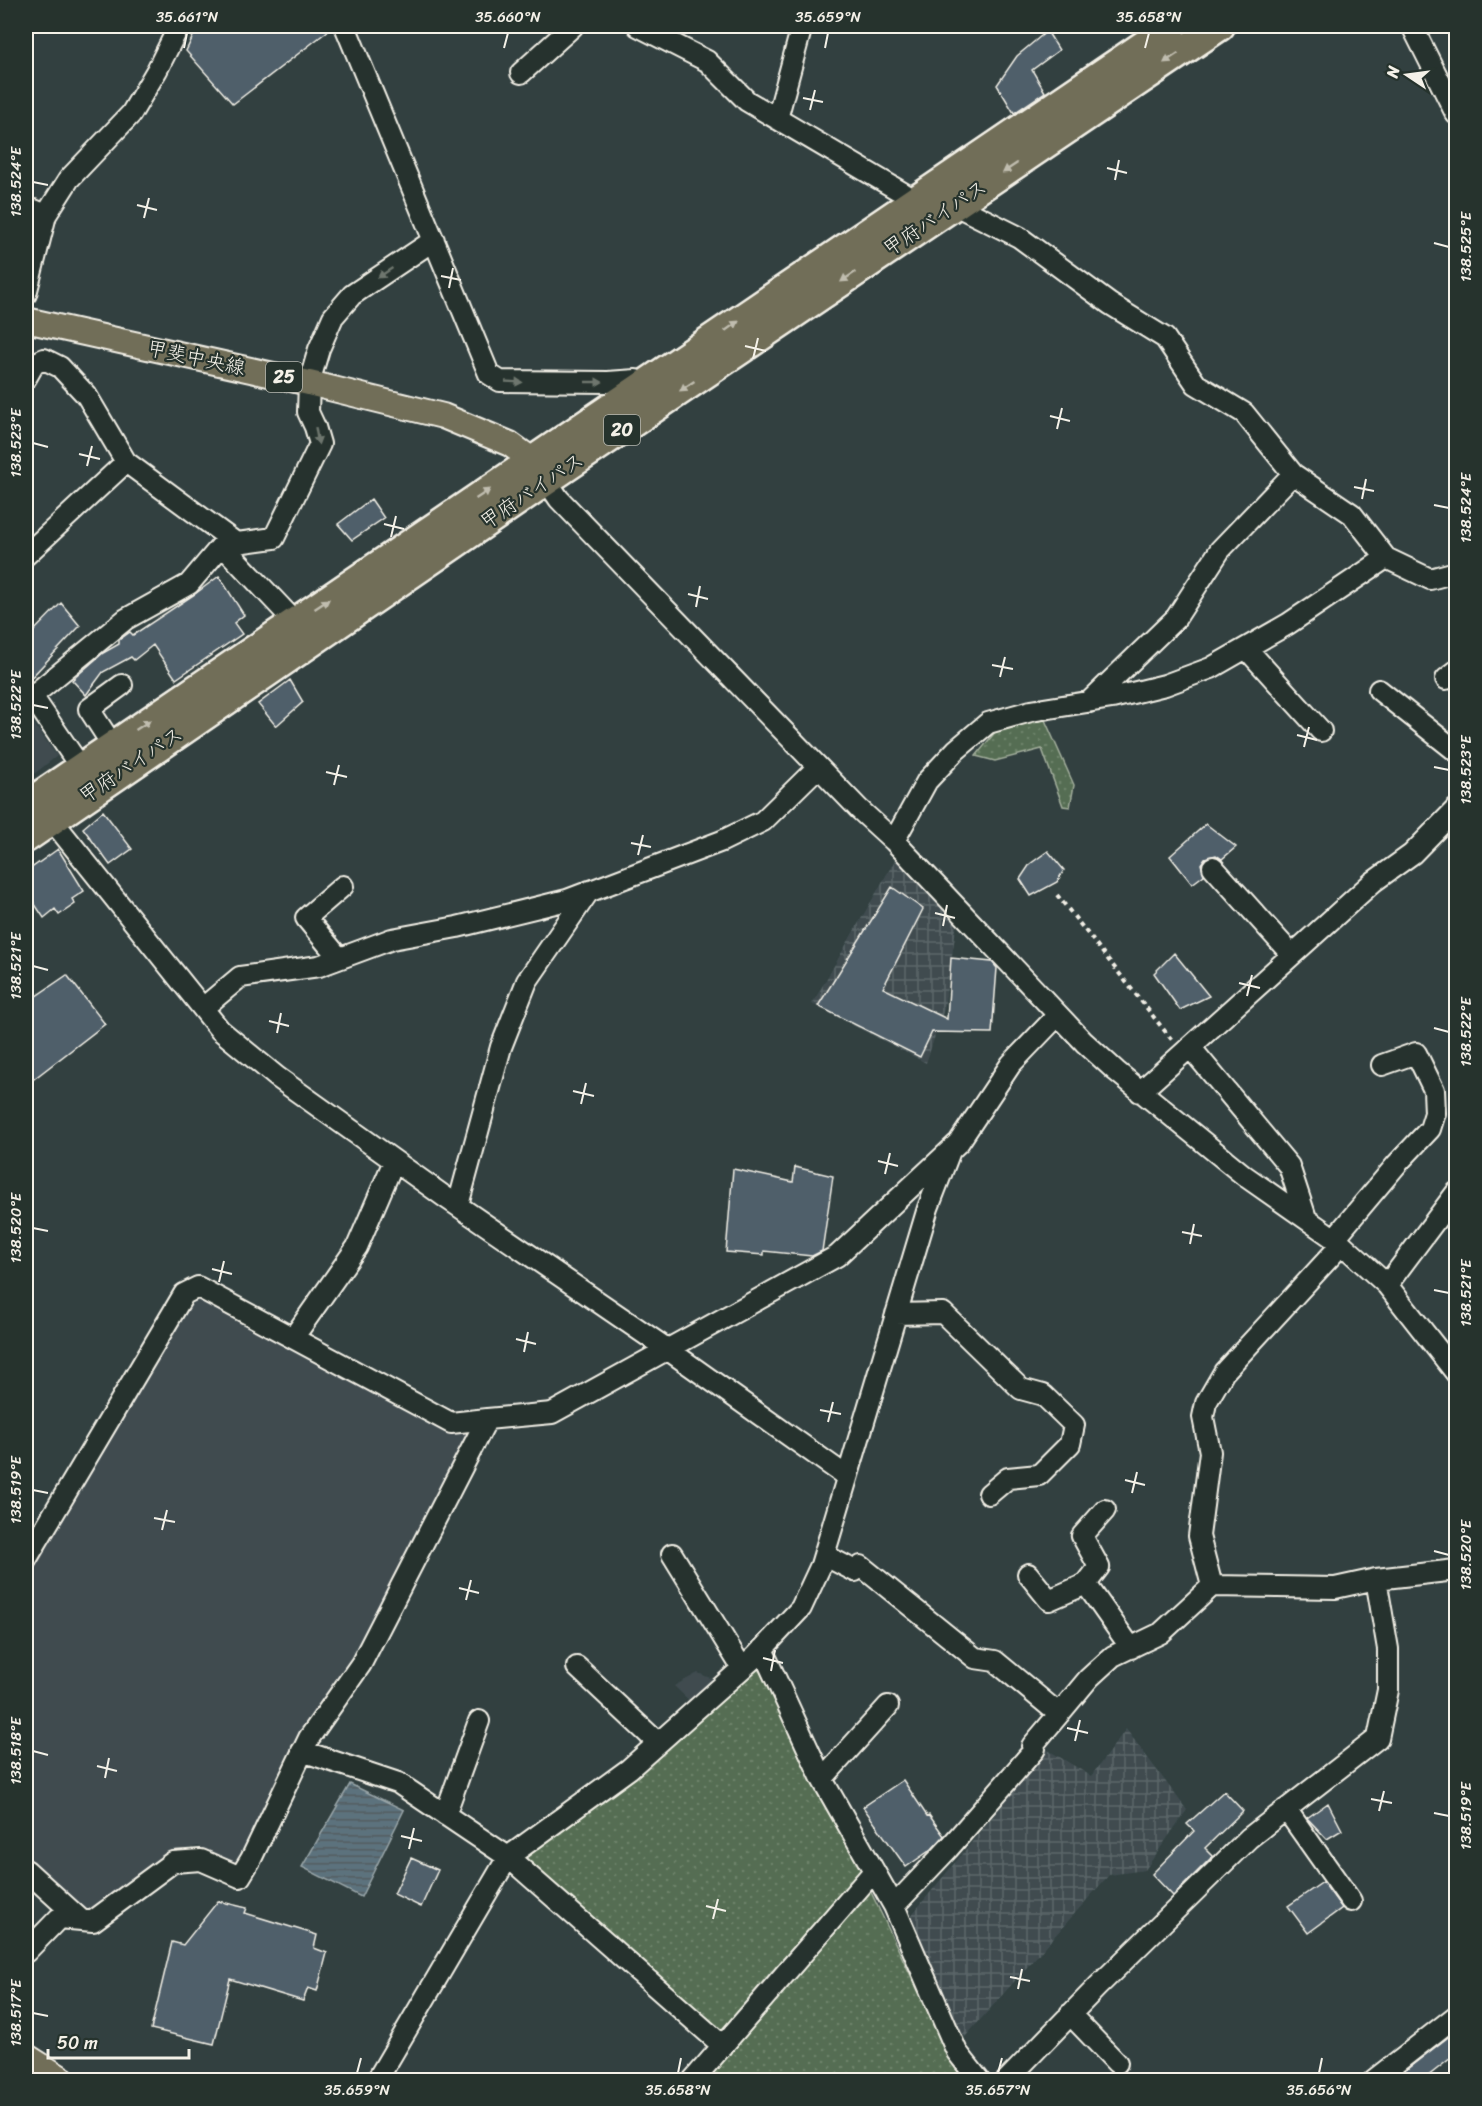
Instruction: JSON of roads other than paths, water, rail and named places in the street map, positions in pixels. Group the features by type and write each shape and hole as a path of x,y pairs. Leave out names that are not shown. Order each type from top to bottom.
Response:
{"highway":[{"name":"甲府バイパス","path":"26,838 539,471 645,386 1172,26"},
{"name":"甲府バイパス","path":"26,806 295,622 539,471 955,205 1220,26"}],"main road":[{"name":"甲斐中央線","path":"26,320 309,383 443,416 510,444 539,471"},
{"path":"26,2056 64,2080"}],"street":[{"path":"26,294 46,215 69,179 131,114 179,26"},
{"path":"345,26 489,374 500,381 636,380 645,386"},
{"path":"522,73 573,26"},
{"path":"638,26 707,62 747,101 915,200"},
{"path":"777,119 802,26"},
{"path":"1412,26 1456,114"},
{"path":"955,205 1019,237 1110,304 1165,339 1196,384 1244,413 1293,474 1352,514 1386,558 1430,579 1456,572"},
{"path":"26,212 34,210 46,215"},
{"path":"81,768 29,698 126,619 189,584 229,544 274,538 320,444 308,412 309,383 319,349 333,317 352,295 434,240"},
{"path":"26,378 34,364 44,359 60,367 87,396 126,462 229,544 295,622"},
{"path":"26,555 126,462"},
{"path":"539,471 559,499 859,809 894,841 1084,1042 1140,1092 1245,1176 1338,1242 1387,1285 1456,1373"},
{"path":"1089,702 1176,618 1220,550 1293,474"},
{"path":"894,841 927,782 956,750 988,723 1031,711 1089,702 1165,685 1210,668 1288,624 1386,558"},
{"path":"1246,648 1321,731"},
{"path":"113,746 89,709 122,685"},
{"path":"1379,690 1456,751"},
{"path":"203,1008 240,977 319,966 392,939 468,924 567,900 722,841 763,821 818,767"},
{"path":"1140,1092 1373,882 1412,854 1456,809"},
{"path":"52,820 220,1030 277,1077 394,1161 668,1349 846,1476"},
{"path":"1213,867 1292,955"},
{"path":"339,958 306,918 343,886"},
{"path":"458,1205 501,1047 527,981 589,891"},
{"path":"26,1560 184,1294 198,1287 451,1423 552,1413 837,1256 959,1142 1011,1064 1058,1015"},
{"path":"1186,1050 1289,1166 1306,1218"},
{"path":"1212,1586 1199,1536 1210,1452 1203,1418 1206,1403 1224,1372 1338,1242 1397,1164 1431,1129 1435,1113 1434,1090 1416,1053 1382,1065"},
{"path":"377,2080 508,1857 629,1769 742,1668 801,1608 824,1555 928,1208 950,1151"},
{"path":"293,1338 357,1247 394,1161"},
{"path":"1387,1285 1455,1197"},
{"path":"896,1314 943,1313 1021,1389 1043,1395 1074,1425 1070,1444 1039,1475 1008,1478 989,1494"},
{"path":"26,1952 58,1918 93,1921 173,1862 201,1860 240,1877 251,1859 309,1738 361,1664 487,1419"},
{"path":"1028,1574 1048,1600 1086,1584 1099,1567 1082,1536 1105,1510"},
{"path":"672,1554 742,1668"},
{"path":"824,1555 855,1572 861,1566 975,1658 995,1661 1059,1714"},
{"path":"894,1906 948,1849 1035,1749 1032,1746 1089,1678 1113,1656 1161,1634 1212,1586 1335,1588 1377,1579 1456,1570"},
{"path":"1006,2080 1249,1838 1378,1738 1388,1690 1388,1649 1377,1579"},
{"path":"1086,1584 1131,1648"},
{"path":"762,1649 822,1779 894,1906 957,2052 979,2080"},
{"path":"577,1667 658,1743"},
{"path":"822,1779 888,1706"},
{"path":"446,1815 479,1721"},
{"path":"302,1751 398,1783 508,1857 723,2046"},
{"path":"1286,1809 1351,1901"},
{"path":"26,1870 81,1920"},
{"path":"693,2080 874,1871"},
{"path":"1070,2014 1117,2063"},
{"path":"1374,2080 1456,2016"}],"water":[{"path":"350,1784 404,1810 361,1897 302,1867"}]}
